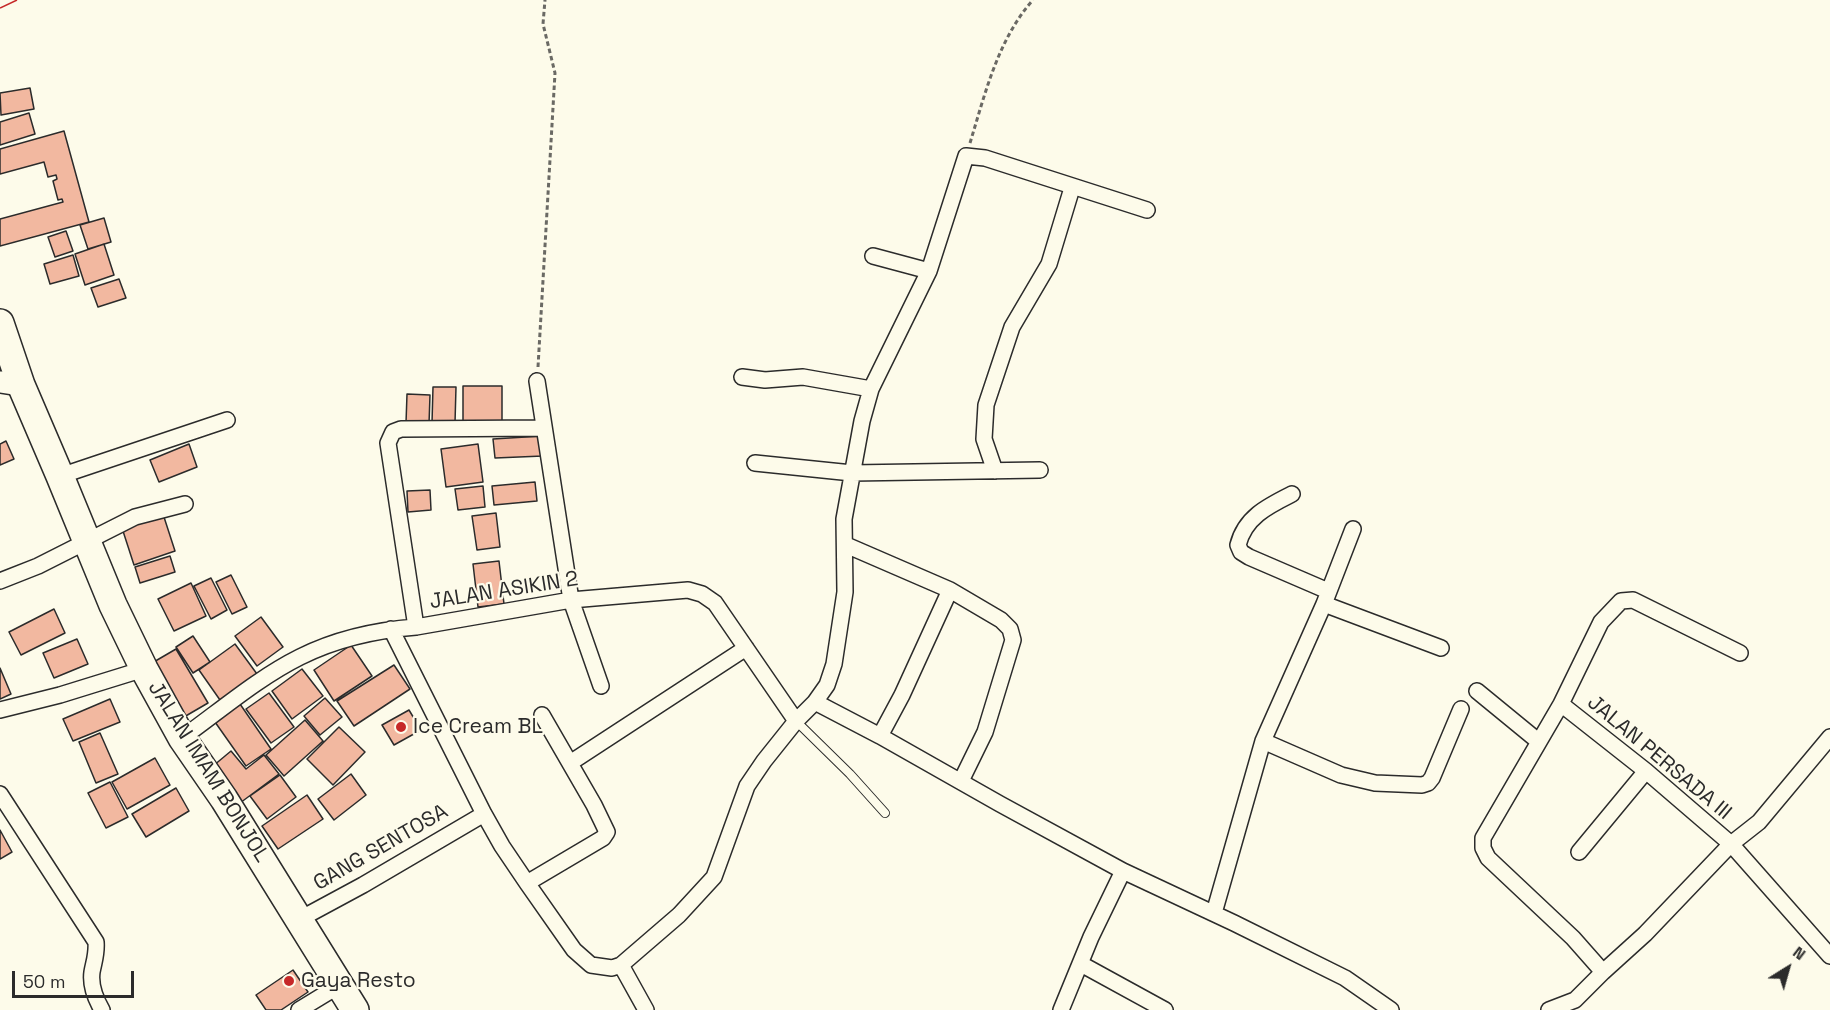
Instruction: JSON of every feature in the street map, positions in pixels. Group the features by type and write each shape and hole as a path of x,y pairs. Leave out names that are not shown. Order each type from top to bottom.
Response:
{"highway":[{"name":"JALAN IMAM BONJOL","path":"0,323 10,384 60,476 113,605 144,669 182,738 224,799 355,1010"}],"street":[{"path":"391,629 484,814 527,883 574,950 591,965 612,968 621,966 679,915 714,877 747,786 796,721 815,702 827,685 834,664 845,592 844,519 861,421 871,389 929,271 966,156 985,158 1072,188 1147,210"},
{"path":"995,471 984,439 986,405 1012,327 1049,264 1072,188"},
{"path":"873,256 929,271"},
{"path":"742,377 765,380 803,377 871,389"},
{"path":"537,381 571,600 601,686"},
{"path":"60,476 226,420"},
{"path":"416,627 388,442 393,432 401,429 543,428"},
{"path":"755,463 852,472 1041,470"},
{"path":"1292,494 1262,509 1241,534 1238,545 1241,552 1326,597 1441,648"},
{"path":"0,581 38,566 135,517 185,504"},
{"path":"1214,913 1263,741 1353,529"},
{"path":"846,545 950,590 1001,620 1010,629 1014,640 985,732 961,781"},
{"name":"JALAN ASIKIN 2","path":"182,738 267,676 302,656 341,640 391,629 416,627 571,600 688,590 702,594 715,603 796,721"},
{"path":"880,736 902,696 950,590"},
{"path":"1603,972 1573,938 1488,858 1483,848 1483,838 1561,704 1601,622 1621,602 1633,600 1740,653"},
{"path":"570,763 746,648"},
{"path":"0,710 60,696 144,669"},
{"path":"1477,691 1538,741"},
{"path":"815,702 1123,871 1346,978 1391,1010"},
{"name":"JALAN PERSADA III","path":"1561,704 1646,771 1731,844 1830,956"},
{"path":"1263,741 1341,775 1375,783 1422,785 1428,783 1432,778 1461,709"},
{"path":"527,883 603,838 607,832 542,715"},
{"path":"1549,1010 1575,1000 1645,934 1731,844 1759,822 1830,737"},
{"path":"1579,852 1646,771"},
{"path":"2,801 96,942 98,955 92,972 92,989 102,1010"},
{"name":"GANG SENTOSA","path":"300,919 484,814"},
{"path":"1061,1010 1091,938 1123,871"},
{"path":"1081,964 1165,1010"},
{"path":"621,966 646,1010"},
{"path":"299,1010 340,985"}],"lane":[{"path":"796,721 835,758 885,813"}],"path":[{"path":"537,381 555,73 543,24 545,0"},
{"path":"966,156 1000,54 1014,25 1033,0"}],"building":[{"path":"30,88 34,109 1,115 0,93"},
{"path":"29,113 35,134 0,145 0,122"},
{"path":"64,131 89,222 0,246 0,219 63,202 62,199 58,200 53,181 57,179 56,175 48,177 44,162 0,174 0,149"},
{"path":"104,218 111,242 88,249 80,225"},
{"path":"66,231 73,251 55,257 48,237"},
{"path":"104,244 114,275 85,285 75,254"},
{"path":"73,255 79,276 50,284 44,264"},
{"path":"119,279 126,298 98,307 91,288"},
{"path":"463,386 502,386 502,426 463,426"},
{"path":"433,387 456,387 455,423 432,423"},
{"path":"407,394 430,395 429,424 406,423"},
{"path":"542,436 543,456 495,458 493,439"},
{"path":"6,441 14,459 0,465 0,444"},
{"path":"189,444 197,467 159,482 150,460"},
{"path":"478,444 483,482 446,487 441,449"},
{"path":"535,482 537,501 494,505 492,486"},
{"path":"483,486 485,507 458,510 455,489"},
{"path":"430,490 431,510 408,512 407,491"},
{"path":"496,513 500,547 477,550 472,516"},
{"path":"163,514 175,551 134,565 122,528"},
{"path":"170,556 175,572 140,583 135,567"},
{"path":"499,561 504,604 478,607 473,564"},
{"path":"231,575 247,607 232,614 216,582"},
{"path":"211,578 227,610 211,619 194,586"},
{"path":"191,583 206,616 174,631 158,599"},
{"path":"54,609 65,633 21,655 9,632"},
{"path":"261,617 283,647 257,666 235,636"},
{"path":"193,636 210,662 193,673 176,647"},
{"path":"77,639 88,664 54,678 43,653"},
{"path":"235,644 257,674 220,700 199,670"},
{"path":"351,645 372,676 334,701 314,670"},
{"path":"176,649 208,703 184,717 152,663"},
{"path":"394,665 410,689 354,726 337,701"},
{"path":"0,668 11,694 0,699"},
{"path":"302,669 323,696 292,719 272,691"},
{"path":"269,693 294,727 271,743 246,709"},
{"path":"325,698 342,717 320,735 304,716"},
{"path":"110,699 120,722 73,741 63,719"},
{"path":"240,704 271,749 246,766 215,722"},
{"name":"Ice Cream BL","path":"409,710 421,730 394,745 382,725"},
{"path":"305,720 323,741 284,776 266,755"},
{"path":"339,727 365,752 333,785 307,759"},
{"path":"100,733 118,774 96,783 79,742"},
{"path":"231,751 246,769 264,755 279,774 240,803 213,766"},
{"path":"155,758 170,785 127,809 112,782"},
{"path":"351,774 366,795 334,820 318,799"},
{"path":"280,775 296,797 267,819 250,796"},
{"path":"110,782 128,817 106,828 88,793"},
{"path":"176,788 189,811 146,837 132,814"},
{"path":"307,795 323,819 278,849 262,826"},
{"path":"0,830 12,852 0,859"},
{"name":"Gaya Resto","path":"293,970 308,992 281,1010 266,1010 256,995"}],"power":[{"path":"0,8 17,0"}],"place":[{"name":"Ice Cream BL","path":"401,727"},
{"name":"Gaya Resto","path":"289,981"}]}
